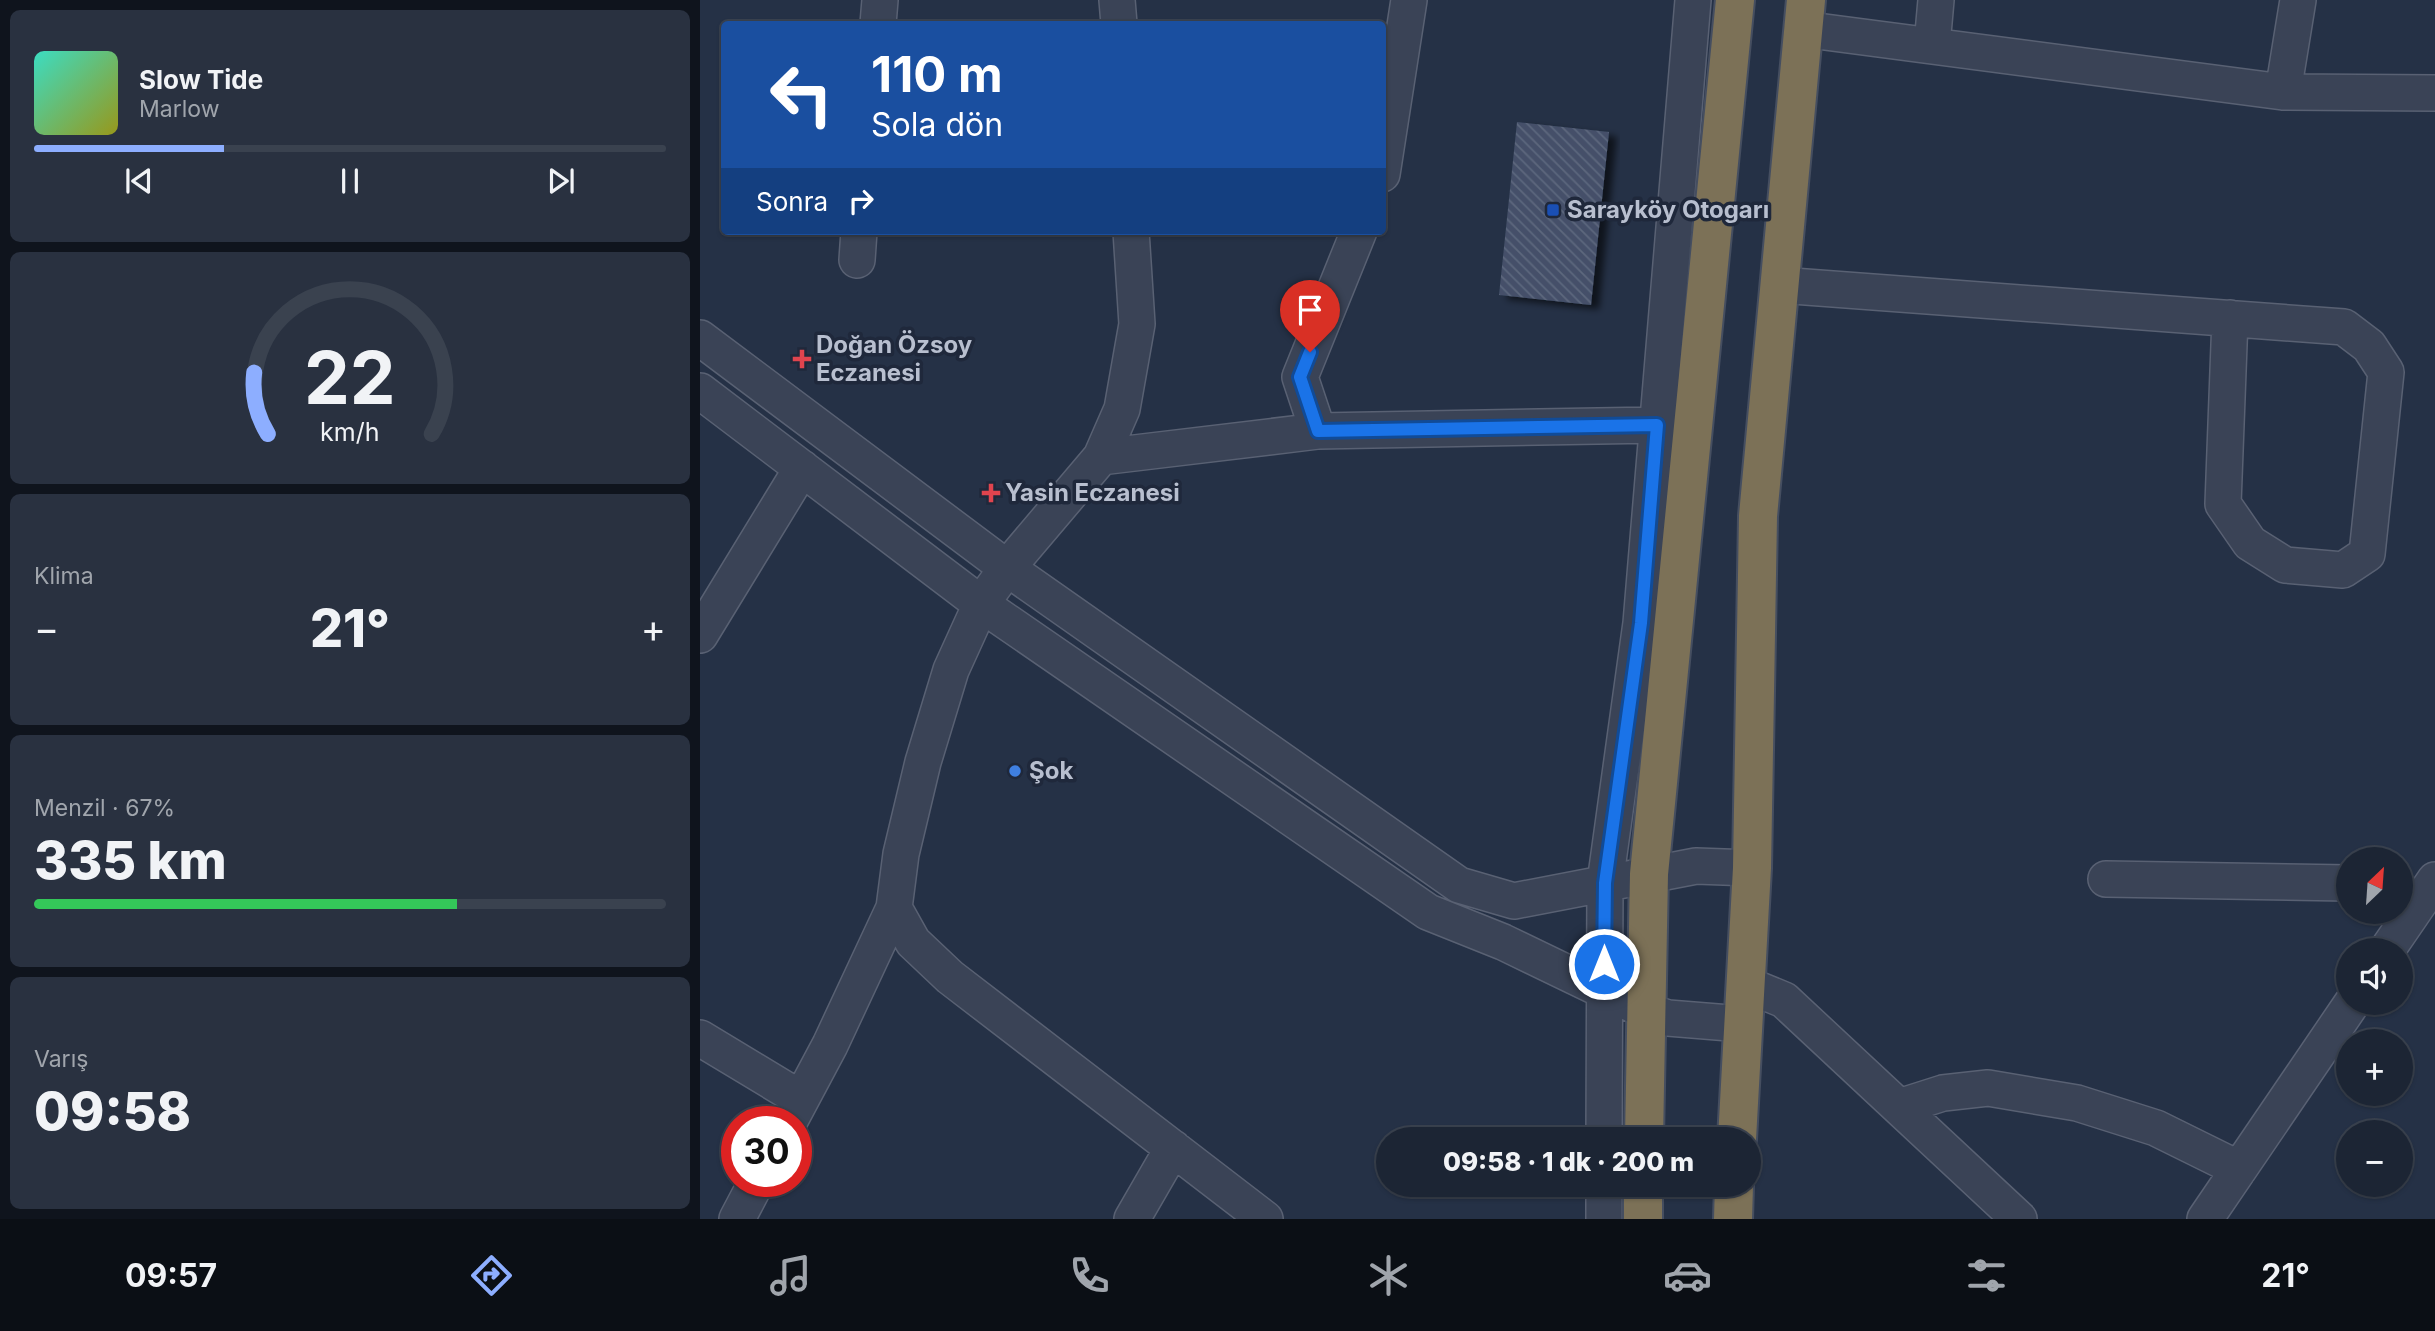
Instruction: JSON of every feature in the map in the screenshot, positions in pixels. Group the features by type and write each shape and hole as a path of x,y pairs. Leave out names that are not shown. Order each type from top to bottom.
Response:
{"highway":[{"path":"1644,1127 1649,874 1735,0"},
{"path":"1738,1127 1752,868 1758,516 1804,15"},
{"path":"1643,1197 1643,1219"},
{"path":"1733,1219 1734,1197"}],"street":[{"path":"878,21 880,0"},
{"path":"1117,0 1119,21"},
{"path":"1386,148 1409,0"},
{"path":"1604,1127 1605,883 1641,623 1693,0"},
{"path":"1932,45 1936,0"},
{"path":"2283,92 2298,0"},
{"path":"1804,15 1932,45 2283,92 2435,93"},
{"path":"797,1106 830,1045 894,908 901,855 922,762 951,670 981,604 1007,568 1101,457 1122,409 1136,324 1131,235"},
{"path":"1318,431 1300,377 1357,235"},
{"path":"1779,285 2230,318 2344,327 2369,346 2386,372 2367,554 2343,570 2285,565 2250,544 2222,504 2230,318"},
{"path":"700,338 1007,568 1459,885 1514,901 1696,866 1752,868"},
{"path":"700,391 981,604 1428,912 1503,942 1646,1011 1668,1018 1742,1024"},
{"path":"1101,457 1318,431 1657,425"},
{"path":"700,635 802,468"},
{"path":"2106,879 2336,883"},
{"path":"2394,938 2418,894"},
{"path":"894,908 913,942 950,977 1265,1219"},
{"path":"1745,984 1784,1000 2020,1219"},
{"path":"2205,1219 2344,1015"},
{"path":"700,1038 790,1106"},
{"path":"1899,1107 1943,1093 1988,1088 2077,1102 2155,1128 2239,1169"},
{"path":"1132,1219 1173,1148"},
{"path":"737,1219 749,1197"},
{"path":"1604,1197 1604,1219"}],"building":[{"path":"1517,122 1609,132 1591,305 1499,295"}],"place":[{"name":"Sarayköy Otogarı","path":"1553,210"},
{"name":"Doğan Özsoy Eczanesi","path":"802,359"},
{"name":"Yasin Eczanesi","path":"991,493"},
{"name":"Şok","path":"1015,771"}],"route":[{"path":"1310,352 1300,377 1318,431 1657,425 1641,623 1605,883 1604,964"}]}
